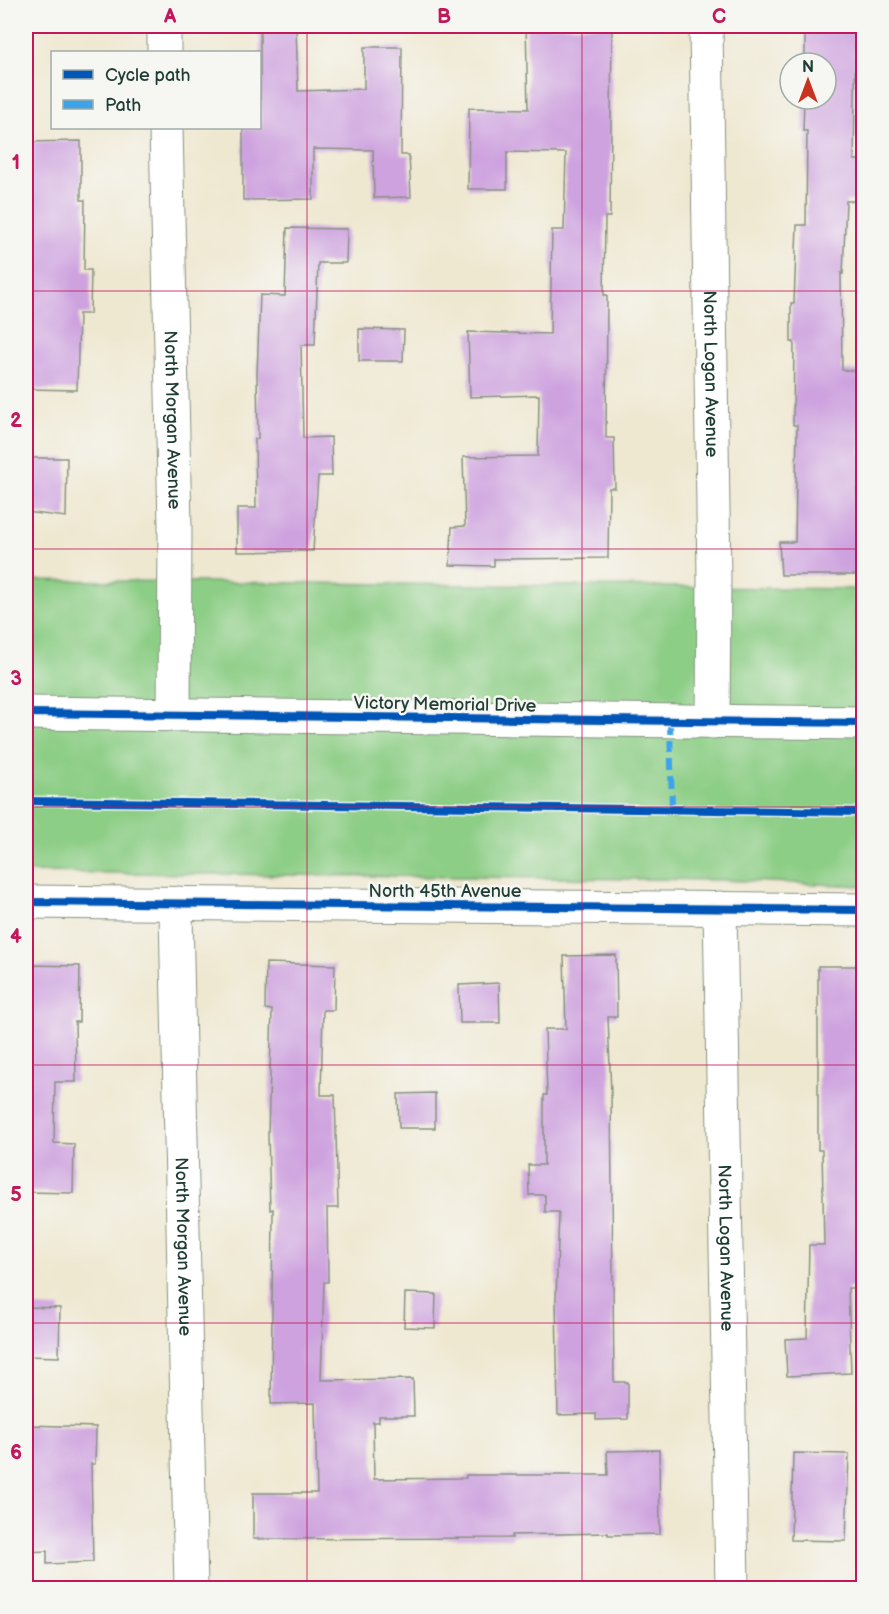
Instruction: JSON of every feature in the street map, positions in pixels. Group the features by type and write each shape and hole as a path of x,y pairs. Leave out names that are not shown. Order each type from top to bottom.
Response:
{"street":[{"path":"164,26 164,51"},
{"name":"North Logan Avenue","path":"706,26 714,578 713,722"},
{"name":"North Morgan Avenue","path":"166,129 175,526 174,715"},
{"name":"Victory Memorial Drive","path":"26,713 864,723"},
{"name":"North 45th Avenue","path":"26,902 864,910"},
{"name":"North Morgan Avenue","path":"179,903 176,914 191,1588"},
{"name":"North Logan Avenue","path":"720,908 732,1588"}],"green space":[{"path":"26,580 863,589 863,886 720,880 26,872"}],"building":[{"path":"260,26 296,26 298,91 364,89 364,47 402,47 401,155 409,155 411,197 374,198 373,150 313,149 313,199 243,200 243,129 261,129"},
{"path":"526,26 612,26 610,217 605,217 604,295 607,295 606,438 614,438 615,488 609,488 608,558 494,559 494,566 450,565 452,527 465,526 463,457 538,456 539,395 470,397 468,332 550,334 552,230 564,230 566,153 507,152 507,189 468,189 469,108 528,109"},
{"path":"805,26 850,26 850,32 856,32 854,160 861,160 861,201 846,201 843,274 841,273 842,370 861,371 861,489 857,489 864,575 781,575 779,542 795,542 797,425 793,425 794,342 791,342 791,303 794,303 797,225 806,225 807,131 803,131 804,111 838,111 838,51 805,51"},
{"path":"81,141 81,200 85,200 84,270 91,270 90,314 79,314 77,390 26,389 26,142"},
{"path":"287,228 347,229 346,263 318,263 315,345 301,345 303,438 331,437 332,476 318,476 313,551 237,552 237,508 256,508 255,439 258,439 257,375 260,295 285,296"},
{"path":"359,329 404,330 403,361 359,361"},
{"path":"26,458 67,458 66,517 26,512"},
{"path":"616,955 617,1017 608,1017 614,1382 628,1382 628,1419 596,1420 596,1414 558,1415 556,1299 559,1212 545,1212 545,1195 529,1195 528,1165 544,1165 544,1095 547,1095 545,1029 566,1029 564,956"},
{"path":"266,963 335,965 334,1010 323,1010 321,1095 335,1095 338,1208 327,1208 328,1282 324,1282 321,1380 413,1379 414,1416 379,1416 379,1422 373,1422 374,1479 466,1478 466,1475 608,1475 607,1451 659,1450 660,1534 512,1535 512,1538 253,1539 253,1493 317,1493 315,1403 271,1404 273,1209 270,1210 268,1133 272,1010 265,1009"},
{"path":"27,965 80,966 79,1022 75,1022 76,1082 55,1082 54,1143 74,1144 73,1193 26,1192"},
{"path":"818,966 864,966 864,1288 848,1288 851,1373 787,1376 785,1339 807,1338 809,1245 824,1245 822,1150 818,1150"},
{"path":"499,983 500,1023 460,1023 459,985"},
{"path":"435,1093 435,1128 399,1128 398,1094"},
{"path":"405,1293 436,1294 435,1328 404,1327"},
{"path":"26,1307 60,1308 59,1357 26,1356"},
{"path":"26,1425 96,1427 95,1464 91,1464 93,1562 47,1564 47,1551 26,1552"},
{"path":"793,1453 849,1454 846,1541 791,1540"}],"marked path":[{"path":"670,722 672,810"}],"cycle path":[{"path":"26,713 864,723"},
{"path":"26,801 864,812"},
{"path":"26,902 864,910"}]}
